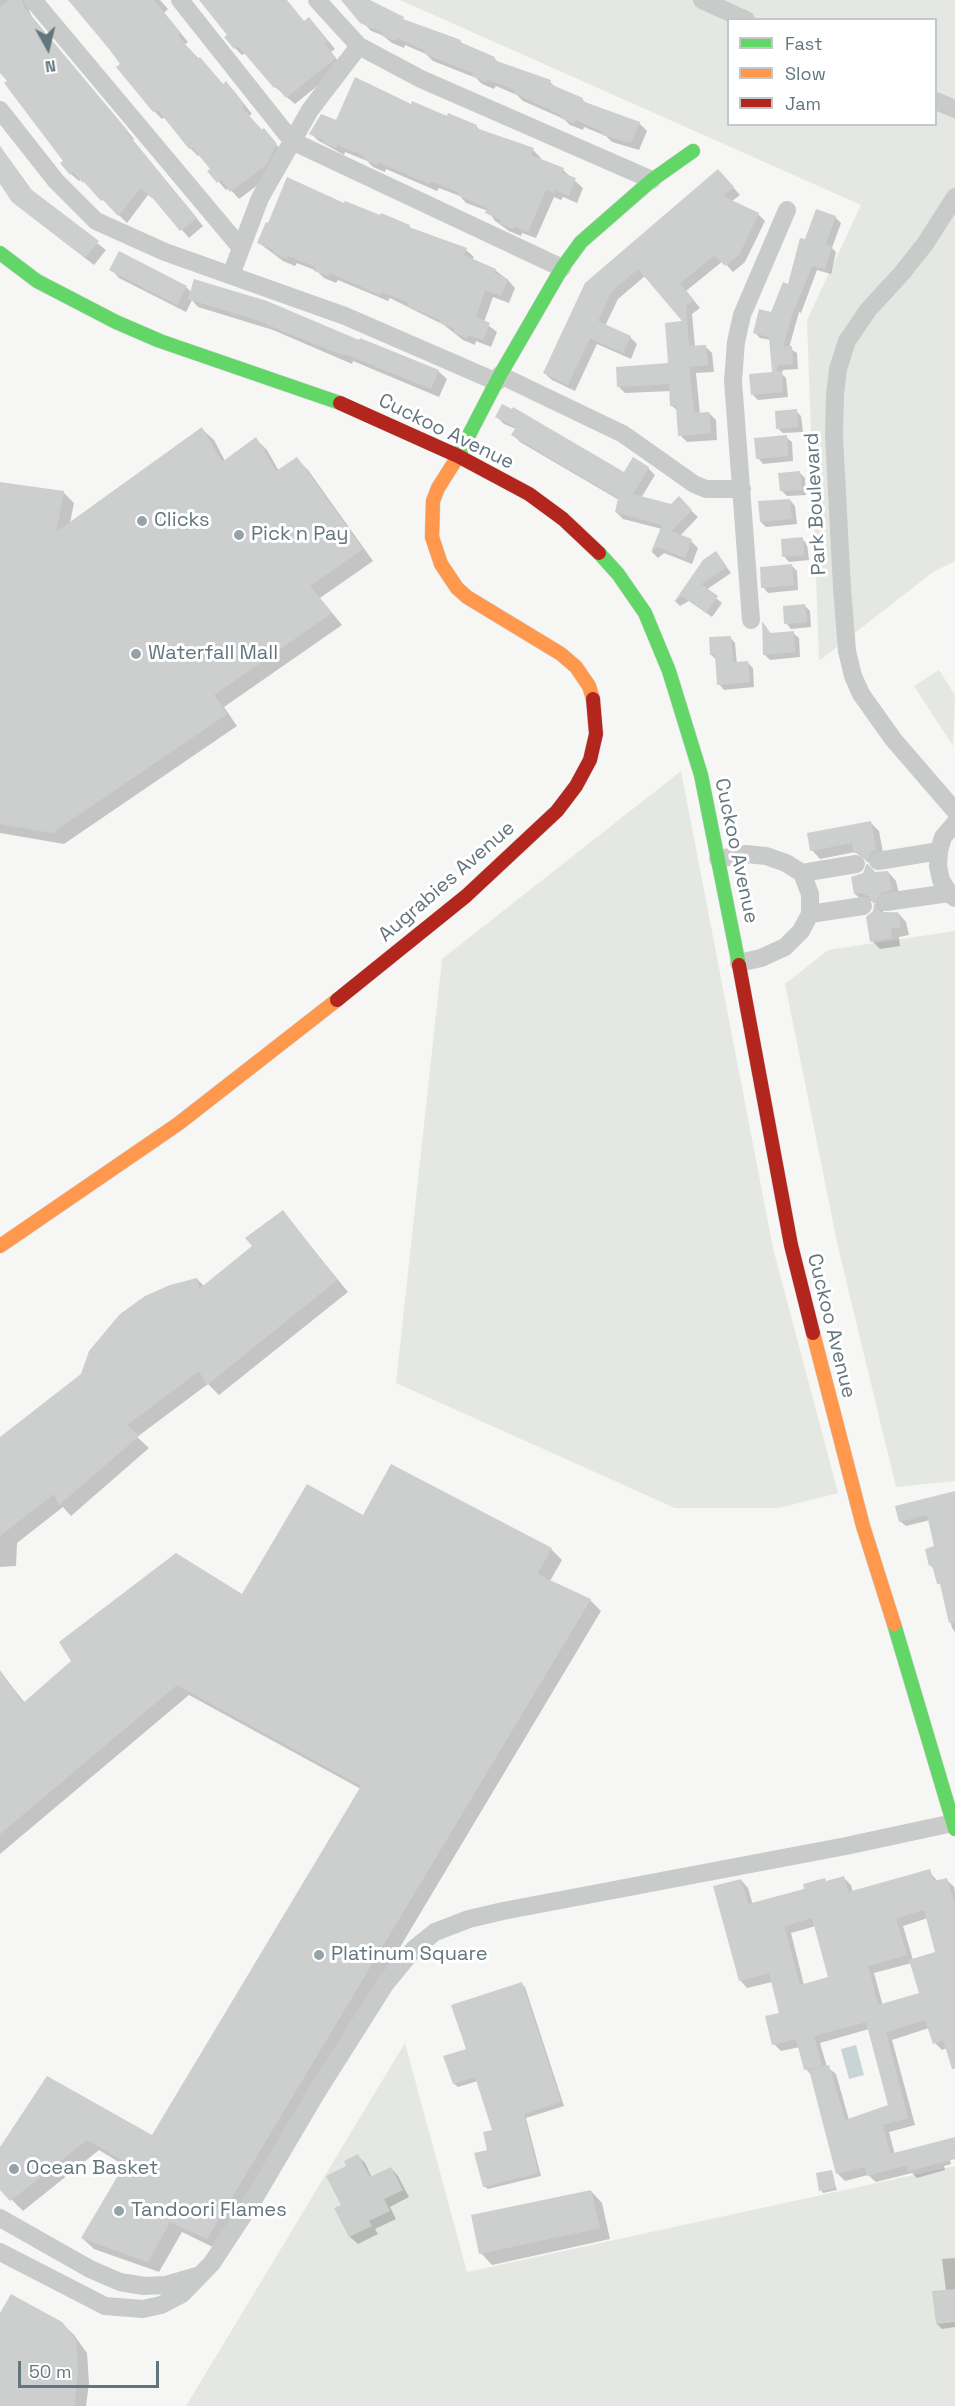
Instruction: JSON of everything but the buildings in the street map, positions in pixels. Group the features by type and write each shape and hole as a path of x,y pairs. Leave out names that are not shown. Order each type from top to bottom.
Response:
{"street":[{"path":"33,0 241,248"},
{"path":"180,0 292,141 562,268"},
{"path":"317,0 359,46 422,79 652,180"},
{"path":"702,0 742,18"},
{"path":"231,275 260,198 310,110 359,46"},
{"path":"937,101 955,109"},
{"path":"0,110 56,181 96,220 137,241 345,315 499,378 623,434 694,484 706,489 742,489"},
{"name":"Augrabies Avenue","path":"0,1246 178,1124 313,1020 489,874 557,811 580,779 593,750 597,722 593,697 584,677 561,654 467,597 448,576 432,537 433,501 499,378 562,268 581,242 652,180 693,151"},
{"name":"Park Boulevard","path":"955,196 925,243 902,273 868,310 847,341 837,377 834,436 847,651 853,676 861,694 893,740 955,811"},
{"path":"751,620 734,381 736,342 742,315 787,210"},
{"name":"Cuckoo Avenue","path":"0,253 37,281 116,322 160,341 342,404 458,456 529,494 563,519 593,546 618,574 645,613 669,670 701,775 739,963 791,1245 827,1391 863,1526 954,1825"},
{"path":"952,895 941,880 938,866 943,837 955,823"},
{"path":"878,861 939,851"},
{"path":"718,859 746,854 766,856 786,863 802,873 810,894 810,914 801,931 785,947 761,958 739,963"},
{"path":"802,873 856,864"},
{"path":"886,902 952,895"},
{"path":"810,914 864,906"},
{"path":"0,2252 105,2306 143,2309 161,2305 182,2294 212,2263 387,1983 414,1949 435,1932 469,1919 504,1911 954,1825"},
{"path":"0,2218 90,2269 120,2282 144,2286 166,2284 199,2276"}],"shaded area":[{"path":"400,0 955,0 955,561 933,572 819,661 807,320 861,205"},
{"path":"939,670 955,695 953,746 914,686"},
{"path":"681,771 773,1248 838,1493 779,1508 675,1508 396,1383 442,959"},
{"path":"955,931 955,1481 896,1487 838,1247 785,984 828,950"},
{"path":"405,2043 467,2272 955,2166 955,2406 186,2406"},
{"path":"856,2045 864,2075 849,2079 841,2049"}],"traffic: fast":[{"path":"457,458 500,375 562,268 581,242 652,180 693,151"},
{"path":"0,253 37,281 116,322 160,341 340,403"},
{"path":"599,553 618,574 645,613 669,671 701,775 739,965"},
{"path":"894,1624 955,1829"}],"traffic: slow":[{"path":"457,458 438,488 433,501 432,537 441,564 457,588 467,597 561,654 576,667 589,686 593,699"},
{"path":"0,1246 178,1124 337,1000"},
{"path":"813,1333 863,1526 894,1624"}],"traffic: jam":[{"path":"340,403 458,456 529,494 563,519 599,553"},
{"path":"337,1000 466,896 557,811 576,786 590,760 596,734 593,699"},
{"path":"739,965 791,1245 813,1333"}],"place":[{"name":"Clicks","path":"142,521"},
{"name":"Pick n Pay","path":"239,535"},
{"name":"Waterfall Mall","path":"136,654"},
{"name":"Platinum Square","path":"319,1955"},
{"name":"Ocean Basket","path":"14,2169"},
{"name":"Tandoori Flames","path":"119,2211"}]}
